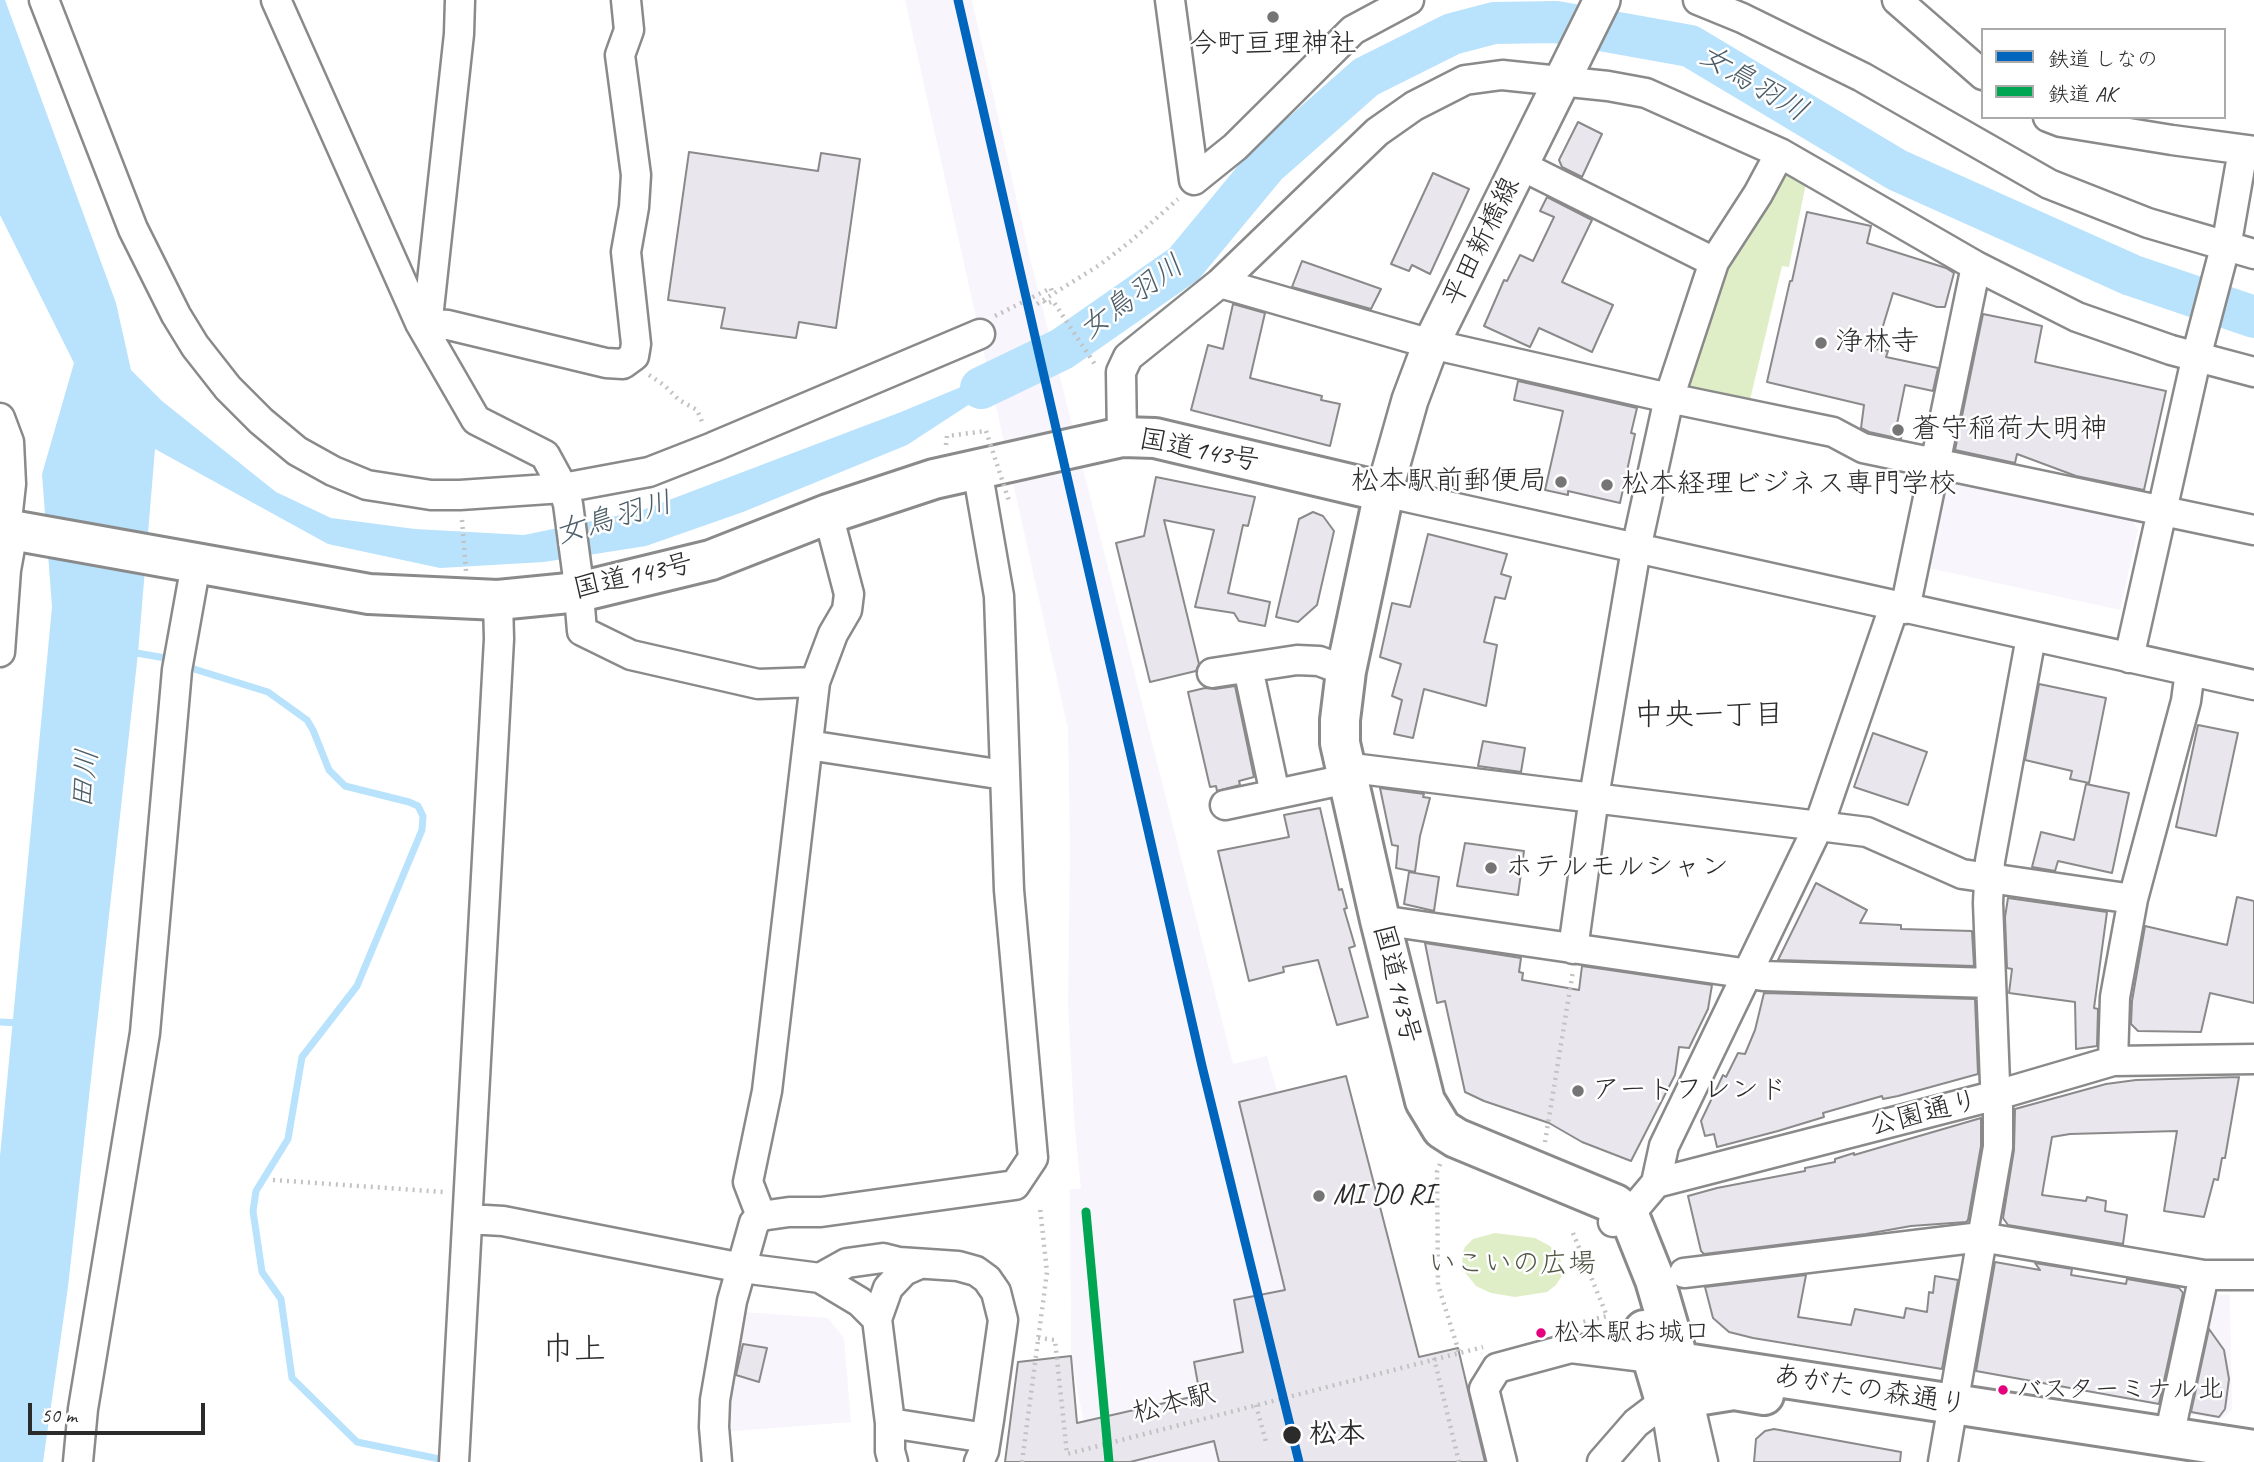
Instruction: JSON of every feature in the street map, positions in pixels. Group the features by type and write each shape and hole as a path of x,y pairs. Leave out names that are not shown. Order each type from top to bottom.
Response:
{"highway":[{"name":"国道143号","path":"9,530 369,594 498,600 578,582 711,560 828,514 934,479 1122,437 1155,438 1384,492 1346,671 1339,720 1340,743 1425,1101 1442,1129 1456,1138 1614,1212"},
{"path":"1614,1212 1671,1379"},
{"name":"あがたの森通り","path":"1671,1379 1734,1390 1951,1414 2177,1450 2254,1450"}],"main road":[{"name":"平田新橋線","path":"1384,492 1410,400 1431,344 1602,0"}],"street":[{"path":"44,0 133,229 176,315 195,346 228,388 261,421 297,451 333,471 367,485 431,495 565,496 649,472 980,334"},
{"path":"276,0 420,323 476,420 545,455 565,496 578,582 582,631 631,654 758,684 816,682"},
{"path":"420,323 429,309 460,0"},
{"path":"420,323 448,325 606,363 623,364 634,356 636,344 626,252 634,207 636,175 620,55 629,30 626,0"},
{"path":"1170,0 1194,180"},
{"path":"1194,180 1235,147 1353,30 1409,0"},
{"path":"1698,0 1862,77 2049,184 2224,252 2254,254"},
{"path":"1897,0 1981,73"},
{"path":"1122,437 1121,372 1128,356 1220,283 1377,132 1414,106 1465,80 1502,75 1567,73 1608,86 1646,93 1780,153 1976,266 2077,317 2171,350 2199,346 2254,372"},
{"path":"2058,119 2248,151 2199,346 2129,658"},
{"path":"1575,949 1594,797 1636,549 1669,398 1714,262 1758,194 1780,153"},
{"path":"1520,165 1714,262"},
{"path":"1614,1212 1656,1183 1664,1146 1819,825 1899,608 1976,266"},
{"path":"1220,283 1431,344 1833,432 1863,448 2254,530"},
{"path":"0,418 9,442 11,484 0,652"},
{"path":"717,1462 713,1427 715,1400 733,1301 754,1223 761,1216 789,1212 821,1212 1015,1185 1033,1158 1009,890 999,596 978,469"},
{"path":"1384,492 2254,685"},
{"path":"761,1216 748,1182 768,1078 816,682 833,634 847,610 849,594 828,514"},
{"path":"78,1462 83,1409 145,1033 177,670 190,563"},
{"path":"454,1456 499,639 498,600"},
{"path":"1943,1462 1998,1147 1988,902 1990,861 2031,637"},
{"path":"1212,673 1297,660 1319,661 1346,671"},
{"path":"1248,668 1275,794"},
{"path":"2113,1061 2115,997 2133,899 2186,701 2190,671"},
{"path":"808,745 1004,775"},
{"path":"1229,801 1275,794 1345,773 1594,797 1867,832 1962,874 2133,899"},
{"path":"1380,920 1747,974 1991,983"},
{"name":"公園通り","path":"1656,1183 1997,1095 2113,1061 2254,1059"},
{"path":"468,1219 503,1222 742,1268 820,1278 860,1302 877,1319"},
{"path":"1684,1273 1981,1237 2204,1275 2254,1275"},
{"path":"820,1278 848,1264 883,1258 958,1266 976,1271 987,1279 996,1292 1003,1320 983,1450 890,1423"},
{"path":"893,1462 877,1319 888,1288 904,1271 920,1264"},
{"path":"2177,1450 2204,1275"},
{"path":"1502,1462 1484,1389 1497,1368 1571,1348 1671,1379"},
{"path":"1602,1462 1671,1379"},
{"path":"1671,1379 1675,1462"},
{"path":"1671,1379 1703,1462"}],"path":[{"path":"1037,304 1053,298 1132,240 1189,188 1194,180"},
{"path":"980,334 978,324 1051,288 1053,298 1096,365"},
{"path":"634,356 649,375 679,400 697,410 713,447"},
{"path":"947,436 986,431 1009,501"},
{"path":"462,513 466,575"},
{"path":"1545,1143 1575,949"},
{"path":"1440,1164 1437,1172 1438,1285 1459,1352"},
{"path":"273,1180 445,1192"},
{"path":"1022,1462 1048,1272 1040,1208"},
{"path":"1572,1325 1607,1316 1573,1233"},
{"name":"松本駅","path":"1038,1338 1055,1340 1068,1454 1486,1346"},
{"path":"1434,1358 1459,1462"},
{"name":"松本駅","path":"1256,1405 1266,1442"}],"shaded area":[{"path":"905,0 972,0 1027,246 1233,1064 1267,1056 1278,1093 1441,1462 1091,1462 1071,1356 1070,1189 1081,1189 1074,1119 1068,1003 1068,729"},
{"path":"1946,479 2133,521 2138,530 2120,610 1928,568"},
{"path":"2206,1294 2230,1295 2232,1410 2221,1419 2179,1413"},
{"path":"744,1312 828,1318 844,1338 851,1422 725,1432 724,1401"}],"green space":[{"path":"1780,173 1790,174 1806,183 1789,267 1782,266 1749,404 1694,393 1685,383 1723,268"},
{"name":"いこいの広場","path":"1495,1233 1535,1238 1550,1246 1560,1258 1563,1274 1556,1285 1547,1292 1515,1297 1491,1293 1476,1286 1463,1270 1462,1254 1473,1239"}],"water":[{"name":"田川","path":"0,0 5,0 116,303 131,370 162,401 276,492 331,518 415,529 524,535 640,511 901,412 1059,346 907,445 743,512 646,546 544,562 440,568 328,544 155,449 138,653 68,1287 43,1462 0,1462 0,1156 52,607 42,474 74,363 0,215"}],"building":[{"path":"1578,122 1602,134 1582,177 1562,167 1559,160"},
{"path":"689,152 818,171 821,153 860,159 836,328 799,322 796,338 721,328 725,308 668,300"},
{"path":"1433,173 1469,189 1430,274 1412,265 1409,271 1391,264"},
{"path":"1547,197 1592,220 1562,282 1613,305 1592,352 1539,328 1530,347 1484,326 1504,280 1507,281 1520,255 1533,261 1554,217 1540,211"},
{"path":"1807,212 1871,226 1867,243 1946,268 1954,273 1945,307 1893,293 1876,349 1888,351 1886,357 1938,368 1933,391 1905,385 1897,424 1903,425 1901,439 1861,428 1864,405 1767,382"},
{"path":"1302,261 1381,289 1371,309 1292,287"},
{"path":"1233,304 1265,313 1250,378 1322,396 1321,400 1340,404 1330,446 1191,410 1208,345 1223,349"},
{"path":"1983,314 2042,326 2035,362 2166,391 2144,490 2076,476 2017,454 2015,463 1955,450"},
{"path":"1518,381 1637,408 1631,433 1635,434 1620,503 1568,491 1568,495 1545,490 1563,411 1514,400"},
{"path":"1156,477 1255,497 1248,526 1243,525 1228,593 1270,602 1265,626 1239,621 1234,613 1195,607 1214,530 1164,520 1199,664 1196,671 1150,682 1116,543 1144,536"},
{"path":"1313,512 1323,516 1334,531 1317,605 1298,622 1276,617 1299,519"},
{"path":"1428,534 1507,554 1501,574 1511,577 1505,599 1495,597 1484,642 1497,645 1486,706 1424,689 1413,738 1394,734 1402,700 1392,696 1401,664 1380,657 1392,603 1410,607"},
{"path":"2039,684 2106,698 2089,783 2070,779 2072,771 2025,760"},
{"path":"1235,686 1254,777 1239,781 1240,785 1217,791 1216,786 1210,787 1188,692"},
{"path":"2198,725 2238,733 2216,836 2176,827"},
{"path":"1873,733 1927,752 1908,805 1854,787"},
{"path":"1483,741 1525,748 1521,772 1478,766"},
{"path":"2086,784 2129,793 2112,873 2058,861 2055,871 2032,867 2041,832 2074,840"},
{"path":"1380,788 1424,794 1423,797 1430,798 1420,836 1415,872 1396,868 1398,846 1392,845"},
{"path":"1320,808 1339,890 1342,889 1347,908 1344,909 1355,946 1349,948 1368,1017 1337,1025 1318,960 1283,967 1284,972 1249,981 1218,851 1289,837 1284,815"},
{"name":"ホテルモルシャン","path":"1465,843 1524,851 1518,895 1457,886"},
{"path":"1409,872 1439,877 1434,911 1404,904"},
{"path":"1816,883 1867,910 1860,923 1901,925 1901,929 1972,931 1974,966 1778,960"},
{"path":"2237,897 2254,901 2254,1003 2210,993 2201,1032 2138,1031 2131,1024 2132,1001 2145,926 2227,945"},
{"path":"2008,898 2107,912 2094,1008 2098,1009 2097,1046 2076,1049 2075,1002 2009,993 2012,969 2007,968 2005,917"},
{"path":"1425,943 1521,958 1519,972 1523,973 1522,980 1579,990 1582,966 1712,985 1708,1009 1689,1048 1679,1047 1675,1075 1631,1161 1582,1142 1549,1123 1465,1092 1445,1001 1437,1003"},
{"path":"1764,993 1975,999 1978,1074 1898,1096 1883,1099 1882,1096 1823,1113 1824,1117 1717,1147 1714,1134 1705,1136 1701,1121 1723,1075 1726,1077 1738,1053 1745,1054 1755,1030"},
{"path":"1346,1076 1419,1357 1458,1348 1485,1462 1219,1462 1214,1441 1130,1462 1005,1462 1018,1362 1071,1356 1077,1423 1200,1395 1194,1362 1243,1352 1234,1300 1285,1290 1239,1102"},
{"path":"2239,1077 2225,1158 2222,1158 2218,1180 2214,1179 2204,1217 2164,1211 2177,1131 2070,1134 2052,1137 2042,1195 2086,1201 2087,1197 2106,1201 2105,1211 2127,1215 2123,1244 2008,1225 2003,1218 2014,1150 2015,1109 2106,1084 2136,1080"},
{"path":"1981,1118 1981,1146 1966,1222 1911,1226 1704,1254 1701,1251 1688,1196 1805,1171 1805,1168 1835,1162 1835,1159 1854,1153"},
{"path":"1995,1262 2040,1270 2035,1263 2072,1269 2071,1275 2126,1284 2127,1279 2179,1288 2183,1293 2159,1404 1976,1371"},
{"path":"1806,1275 1798,1317 1851,1325 1855,1309 1904,1318 1906,1308 1927,1312 1929,1292 1933,1293 1935,1276 1958,1280 1942,1369 1753,1338 1729,1332 1713,1318 1705,1287"},
{"path":"2209,1329 2224,1350 2229,1379 2225,1409 2219,1417 2191,1412"},
{"path":"743,1344 767,1348 759,1382 736,1375"},
{"path":"1774,1429 1901,1452 1900,1462 1754,1462 1756,1439 1765,1431"}],"waterway":[{"name":"女鳥羽川","path":"981,388 1062,349 1184,264 1266,165 1366,77 1452,34 1494,23 1556,22 1690,46 1897,170 2131,275 2254,317"},
{"path":"131,652 165,658"},
{"path":"194,669 268,692 307,720 329,770 345,786 409,802 418,806 423,816 422,830 357,986 302,1057 288,1139 256,1191 253,1211 262,1272 281,1299 292,1378 357,1442 449,1461"},
{"path":"0,1022 20,1023"}],"rail line":[{"name":"しなの","path":"958,0 1202,1066 1299,1462"},
{"name":"AK","path":"1086,1212 1109,1462"}],"place":[{"name":"今町亘理神社","path":"1273,17"},
{"name":"浄林寺","path":"1821,343"},
{"name":"蒼守稲荷大明神","path":"1898,430"},
{"name":"松本駅前郵便局","path":"1561,482"},
{"name":"松本経理ビジネス専門学校","path":"1607,485"},
{"name":"ホテルモルシャン","path":"1491,868"},
{"name":"アートフレンド","path":"1578,1091"},
{"name":"MI DO RI","path":"1319,1196"},
{"name":"松本駅お城口","path":"1541,1333"},
{"name":"バスターミナル北","path":"2003,1390"},
{"name":"松本","path":"1292,1435"}],"district":[{"name":"中央一丁目","path":"1709,716"},
{"name":"巾上","path":"574,1351"}]}
